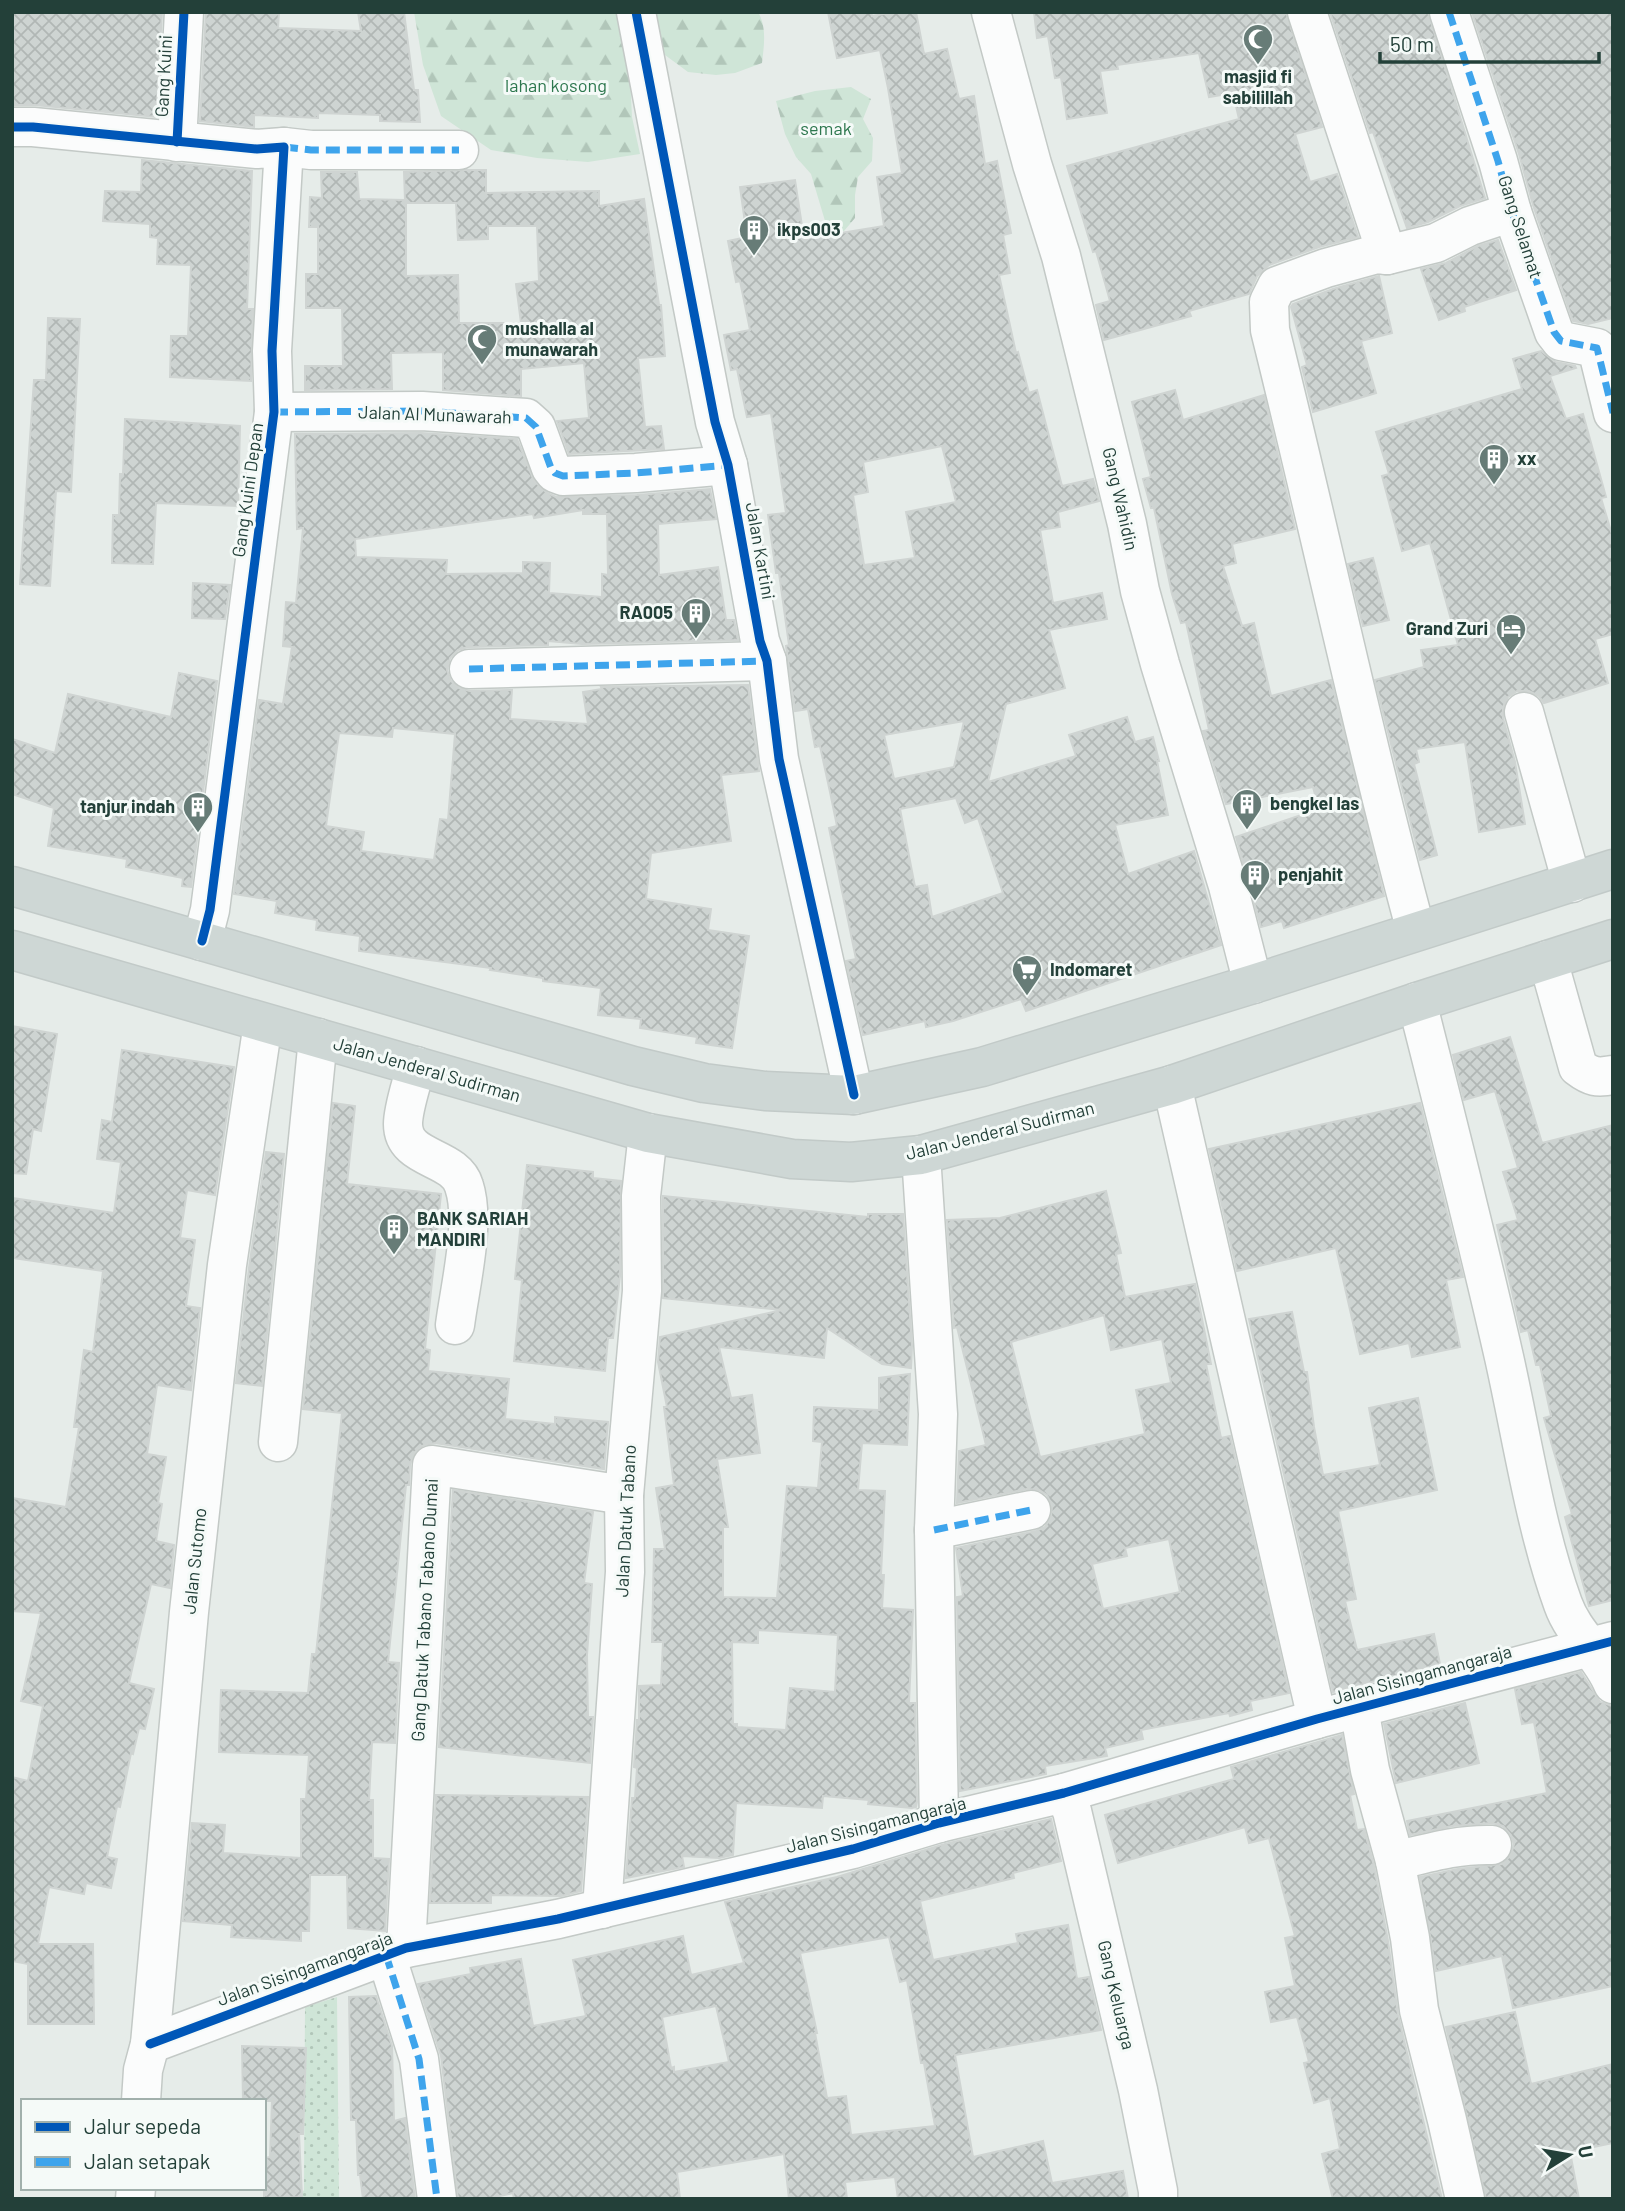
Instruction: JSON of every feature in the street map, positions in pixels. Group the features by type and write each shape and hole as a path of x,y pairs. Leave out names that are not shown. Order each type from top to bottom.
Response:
{"main road":[{"path":"12,886 633,1066 704,1083 765,1091 854,1095 982,1067 1613,869"},
{"name":"Jalan Jenderal Sudirman","path":"12,950 648,1133 792,1159 851,1162 921,1155 1172,1085 1613,939"}],"street":[{"name":"Gang Kuini","path":"177,142 184,12"},
{"name":"Jalan Kartini","path":"636,12 715,422 728,465 760,641 767,661 779,760 854,1095"},
{"name":"Gang Wahidin","path":"991,12 1032,164 1061,256 1127,524 1140,591 1228,886 1253,984"},
{"path":"1307,12 1387,255"},
{"name":"Gang Selamat","path":"1449,12 1512,212 1554,332 1561,341 1597,348 1613,413"},
{"path":"12,127 257,149 284,147 311,150 458,150"},
{"name":"Gang Kuini Depan","path":"202,941 210,910 274,412 272,351 284,147"},
{"path":"1416,931 1383,812 1316,515 1270,330 1269,302 1277,286 1326,268 1377,254 1387,255 1436,243 1470,226 1512,212"},
{"name":"Jalan Al Munawarah","path":"274,412 422,411 526,418 536,427 551,468 563,476 728,465"},
{"path":"469,668 767,661"},
{"path":"1524,712 1572,883"},
{"path":"1548,960 1578,1067 1590,1076 1613,1075"},
{"path":"1417,1002 1499,1336 1545,1545 1564,1606 1600,1644 1596,1653 1613,1684"},
{"name":"Jalan Sutomo","path":"141,2099 143,2070 150,2044 189,1612 226,1278 263,1023"},
{"path":"278,1442 317,1038"},
{"path":"416,1066 402,1125 407,1141 419,1153 452,1168 464,1184 470,1216 455,1325"},
{"path":"1172,1085 1317,1720"},
{"name":"Jalan Datuk Tabano","path":"602,1909 625,1572 624,1495 642,1291 641,1196 648,1133"},
{"path":"921,1155 938,1413 934,1530 939,1823"},
{"name":"Gang Datuk Tabano Tabano Dumai","path":"396,1952 432,1465 624,1495"},
{"path":"934,1530 1031,1510"},
{"name":"Jalan Sisingamangaraja","path":"150,2044 396,1952 602,1909 853,1849 939,1823 1064,1793 1359,1708 1600,1644"},
{"path":"1359,1708 1370,1770 1395,1861 1410,1938 1419,2010 1465,2199"},
{"name":"Gang Keluarga","path":"1064,1793 1072,1811 1138,2090 1158,2199"},
{"path":"1395,1861 1443,1849 1492,1845"},
{"path":"396,1952 419,2059 437,2199"}],"green space":[{"name":"lahan kosong","path":"414,12 616,12 630,76 632,117 640,154 588,162 537,158 491,150 441,116 423,65"},
{"path":"653,12 758,12 764,30 762,63 735,73 716,75 688,72 665,55"},
{"name":"semak","path":"851,87 871,99 863,119 873,138 872,161 858,177 855,218 844,231 828,231 811,174 796,157 785,134 776,101 815,91"},
{"path":"337,1997 339,2199 298,2199 304,2190 305,2007"}],"building":[{"path":"12,12 162,12 156,117 12,105"},
{"path":"206,12 279,12 278,28 361,31 358,12 404,12 414,90 418,90 420,122 380,121 380,115 318,113 318,118 254,115 254,127 200,121"},
{"path":"828,12 871,12 872,16 916,12 924,54 947,49 959,99 974,96 985,164 997,161 1011,233 1003,235 1010,273 999,275 1016,353 1018,352 1029,393 1037,390 1062,486 1093,479 1099,501 1058,512 1060,527 1040,530 1053,603 1102,593 1107,619 1049,630 1065,688 1006,704 988,782 1076,756 1069,735 1127,717 1135,742 1153,737 1168,815 1115,825 1128,874 1194,851 1221,945 1026,1011 1021,999 953,1021 926,1027 925,1021 863,1035 846,961 856,959 829,828 837,826 830,792 820,746 815,747 808,709 795,711 786,646 789,645 768,515 786,513 771,413 747,417 737,369 731,370 724,335 750,330 728,241 747,237 740,187 795,180 804,239 884,226 877,177 902,173 880,50 837,58","holes":["942,446 956,502 906,512 915,558 864,565 853,495 868,492 863,462","964,721 954,767 894,779 884,735","956,798 965,823 978,818 1003,893 932,917 927,885 915,887 900,809"]},
{"path":"1034,12 1286,12 1322,127 1295,134 1310,182 1337,174 1358,237 1319,247 1269,265 1257,276 1249,294 1189,311 1191,316 1104,340 1096,305 1110,301 1067,166 1239,119 1233,93 1209,97 1199,53 1117,65 1118,69 1100,71 1107,113 1067,119 1061,77 1055,78 1048,36 1037,38"},
{"path":"1330,12 1428,12 1485,198 1407,228 1373,132 1370,133"},
{"path":"1472,12 1613,12 1613,318 1588,324 1573,321"},
{"path":"142,160 252,171 247,309 253,309 251,381 170,377 171,336 188,336 191,265 157,264 158,238 150,237 150,224 103,221 105,191 141,192"},
{"path":"486,170 486,193 599,191 599,206 644,199 661,305 665,356 638,358 645,427 661,426 664,449 569,454 557,421 589,418 584,363 521,369 521,396 443,390 443,352 391,353 392,389 305,390 305,366 343,366 342,308 306,308 306,274 318,274 318,227 309,227 310,197 322,198 321,172 357,172 359,199 405,200 404,172","holes":["406,203 456,203 458,240 488,239 488,226 537,226 539,281 516,284 521,323 459,323 458,275 406,276"]},
{"path":"1498,240 1516,290 1464,307 1465,311 1439,320 1421,269 1446,263 1478,246"},
{"path":"1379,276 1392,333 1361,341 1376,393 1313,412 1302,367 1307,365 1291,307 1333,289"},
{"path":"48,318 80,319 71,492 56,491 50,586 20,584 34,380 46,380"},
{"path":"1541,351 1556,362 1576,368 1550,376 1566,419 1583,414 1606,497 1601,498 1613,538 1613,634 1595,639 1608,683 1544,703 1539,696 1529,691 1517,691 1508,697 1503,707 1503,718 1515,762 1525,824 1479,832 1465,742 1416,749 1419,762 1414,764 1437,855 1420,860 1375,680 1424,667 1421,650 1458,645 1430,543 1402,551 1382,476 1389,474 1376,432 1522,389 1513,359"},
{"path":"1175,390 1183,420 1264,395 1295,529 1232,544 1236,563 1223,566 1242,626 1254,623 1271,696 1331,680 1384,896 1284,928 1282,921 1261,927 1236,837 1319,809 1313,787 1226,804 1203,731 1209,730 1186,622 1181,623 1172,594 1154,508 1151,508 1143,479 1151,477 1132,402"},
{"path":"125,419 240,426 238,506 156,503 153,564 112,563 113,515 119,515"},
{"path":"421,433 517,439 534,481 556,497 637,495 710,489 716,519 658,524 659,575 718,567 726,620 734,620 738,640 582,644 548,641 548,645 468,647 458,650 450,658 447,670 451,681 459,688 470,691 512,690 510,719 588,724 583,692 602,689 601,687 748,685 759,771 721,775 731,841 651,853 646,899 711,909 708,930 749,936 732,1048 696,1043 697,1037 640,1028 641,1019 598,1015 601,988 543,981 543,978 490,970 491,968 359,951 360,936 316,930 317,920 275,913 277,901 234,894 259,700 283,704 292,647 283,646 286,602 296,603 303,528 297,529 295,434","holes":["583,510 583,514 607,514 608,575 602,574 602,597 549,593 550,563 523,562 523,573 446,574 447,560 356,557 355,539 533,514 534,518","393,728 455,734 448,820 440,819 434,860 361,851 364,832 326,826 339,733 392,737"]},
{"path":"1373,558 1389,620 1363,626 1348,564"},
{"path":"193,583 230,585 225,619 192,618"},
{"path":"179,673 217,681 191,887 182,886 183,878 126,867 127,859 48,846 54,808 12,794 12,739 55,753 68,694 171,717"},
{"path":"12,1026 57,1034 41,1131 33,1129 26,1174 12,1173"},
{"path":"1510,1037 1542,1143 1613,1125 1613,1600 1589,1606 1565,1517 1572,1514 1544,1418 1551,1416 1540,1365 1536,1365 1528,1330 1521,1332 1497,1225 1518,1220 1503,1172 1518,1168 1495,1091 1464,1100 1453,1055"},
{"path":"122,1050 234,1067 215,1195 187,1190 180,1238 195,1240 186,1306 200,1308 191,1390 157,1385 147,1454 166,1457 158,1503 162,1504 156,1541 174,1545 170,1588 151,1584 129,1683 154,1689 145,1729 139,1728 120,1807 117,1806 107,1857 117,1859 111,1888 86,1883 84,1894 49,1887 38,1944 93,1944 94,2024 28,2024 28,1964 12,1961 12,1777 28,1781 43,1706 21,1701 41,1613 12,1611 12,1498 66,1507 79,1427 74,1427 84,1350 93,1352 103,1271 12,1258 12,1198 114,1213 121,1162 97,1159 102,1120 112,1122"},
{"path":"333,1103 355,1106 347,1184 441,1194 425,1349 430,1350 428,1371 509,1379 505,1419 555,1424 555,1417 608,1422 604,1469 435,1443 424,1445 415,1452 410,1464 409,1485 406,1485 388,1662 399,1663 395,1743 372,1742 369,1800 373,1800 373,1858 389,1859 385,1931 348,1928 347,1875 310,1875 309,1931 301,1931 301,1941 231,1937 232,1925 183,1921 192,1823 225,1825 223,1853 301,1858 301,1799 306,1799 309,1755 219,1752 221,1690 308,1693 312,1654 316,1654 342,1413 303,1409"},
{"path":"1420,1103 1463,1277 1446,1280 1460,1347 1412,1357 1409,1343 1360,1354 1336,1248 1237,1271 1209,1149"},
{"path":"266,1152 284,1154 262,1386 236,1383"},
{"path":"527,1165 593,1172 593,1178 621,1181 620,1276 613,1338 608,1338 605,1371 514,1361 522,1280 515,1279"},
{"path":"1106,1191 1121,1253 1116,1254 1125,1297 1195,1284 1211,1364 1206,1364 1221,1438 1230,1436 1289,1693 1250,1701 1252,1710 1230,1716 1229,1713 1141,1730 1143,1739 1105,1748 1107,1756 1045,1766 1046,1774 960,1791 957,1597 963,1596 956,1548 1036,1531 1045,1527 1051,1517 1052,1506 1047,1495 1039,1490 1027,1489 957,1503 959,1451 986,1445 957,1327 954,1328 947,1220 1000,1218","holes":["1104,1315 1111,1350 1162,1339 1171,1383 1136,1390 1145,1434 1040,1457 1011,1342","1169,1539 1180,1592 1103,1609 1092,1564 1127,1556 1125,1548"]},
{"path":"663,1196 868,1217 868,1214 903,1214 912,1346 911,1368 882,1364 827,1328 824,1358 719,1347 731,1398 752,1395 760,1453 717,1459 728,1527 723,1527 723,1597 777,1598 787,1486 818,1488 822,1442 813,1441 814,1407 879,1410 879,1378 910,1374 907,1445 862,1443 858,1490 885,1491 882,1608 913,1610 909,1703 915,1703 917,1802 916,1807 912,1808 868,1804 869,1800 823,1796 822,1808 736,1803 733,1855 719,1858 682,1856 684,1867 626,1878 632,1798 635,1798 637,1768 634,1767 639,1686 661,1685 663,1642 652,1642 654,1549 665,1549 656,1488 674,1485 664,1407 667,1407 658,1362 660,1337 782,1310 663,1298","holes":["758,1630 838,1635 835,1692 790,1688 786,1730 737,1727 737,1724 733,1724 732,1642 758,1643"]},
{"path":"1292,1312 1304,1372 1307,1372 1323,1475 1380,1465 1369,1408 1418,1398 1437,1490 1338,1511 1356,1599 1345,1601 1357,1650 1434,1634 1440,1664 1333,1692 1249,1319"},
{"path":"453,1490 593,1512 584,1583 592,1584 587,1655 588,1717 593,1717 590,1763 439,1747"},
{"path":"1581,1672 1600,1702 1613,1706 1613,1986 1513,2008 1502,1956 1436,1971 1420,1877 1502,1864 1511,1855 1514,1844 1511,1835 1503,1826 1492,1823 1452,1826 1410,1835 1407,1821 1547,1793 1534,1722 1522,1724 1515,1689"},
{"path":"1465,1703 1479,1763 1396,1783 1384,1724"},
{"path":"1342,1735 1354,1794 1350,1795 1357,1830 1364,1829 1374,1866 1398,2015 1442,2199 1333,2199 1322,2154 1340,2149 1330,2098 1314,2103 1304,2063 1309,2062 1297,2017 1271,2022 1265,1992 1295,1986 1285,1938 1295,1936 1269,1838 1249,1843 1245,1827 1118,1863 1105,1815 1234,1779 1231,1767"},
{"path":"436,1795 588,1797 581,1891 561,1896 491,1895 491,1903 430,1903"},
{"path":"1051,1819 1061,1861 1013,1873 1014,1878 920,1901 933,1960 1018,1943 1016,1934 1068,1925 1077,1979 1089,1977 1101,2030 955,2055 973,2157 1043,2141 1052,2183 1123,2171 1128,2199 898,2199 895,2177 845,2182 847,2199 789,2199 784,2154 677,2172 680,2199 514,2199 513,2193 487,2199 458,2199 441,2056 418,1984 471,1974 470,1968 521,1959 533,2026 586,2016 573,1960 683,1936 691,1975 744,1963 725,1902 837,1877 945,1844","holes":["889,1937 900,1982 907,1980 935,2126 851,2135 846,2096 827,2098 800,1953","716,2006 729,2062 674,2072 662,2017"]},
{"path":"376,1996 392,2046 394,2121 405,2118 415,2199 363,2199 358,2175 356,2120 351,2120 349,1997"},
{"path":"1515,2012 1531,2084 1613,2064 1613,2143 1570,2152 1579,2199 1486,2199 1446,2027"},
{"path":"242,2046 306,2048 303,2134 299,2134 302,2197 264,2198 266,2158 270,2157 272,2101 243,2099"}],"marked path":[{"path":"1449,12 1512,212 1554,332 1561,341 1597,348 1613,413"},
{"path":"284,147 311,150 459,150"},
{"path":"274,412 422,411 526,418 536,427 551,468 563,476 728,465"},
{"path":"469,669 767,661"},
{"path":"934,1530 1031,1510"},
{"path":"386,1955 419,2059 437,2199"}],"cycle path":[{"path":"177,142 184,12"},
{"path":"636,12 715,422 728,465 760,641 767,661 779,759 854,1095"},
{"path":"12,127 257,149 284,147 272,351 274,412 210,910 202,941"},
{"path":"150,2044 406,1948 558,1919 853,1849 939,1823 1064,1793 1317,1719 1613,1641"}],"place":[{"name":"masjid fi sabilillah","path":"1258,66"},
{"name":"ikps003","path":"754,257"},
{"name":"mushalla al munawarah","path":"482,366"},
{"name":"xx","path":"1494,486"},
{"name":"RA005","path":"696,640"},
{"name":"Grand Zuri","path":"1511,656"},
{"name":"bengkel las","path":"1247,831"},
{"name":"tanjur indah","path":"198,834"},
{"name":"penjahit","path":"1255,902"},
{"name":"Indomaret","path":"1027,997"},
{"name":"BANK SARIAH MANDIRI","path":"394,1256"}]}
